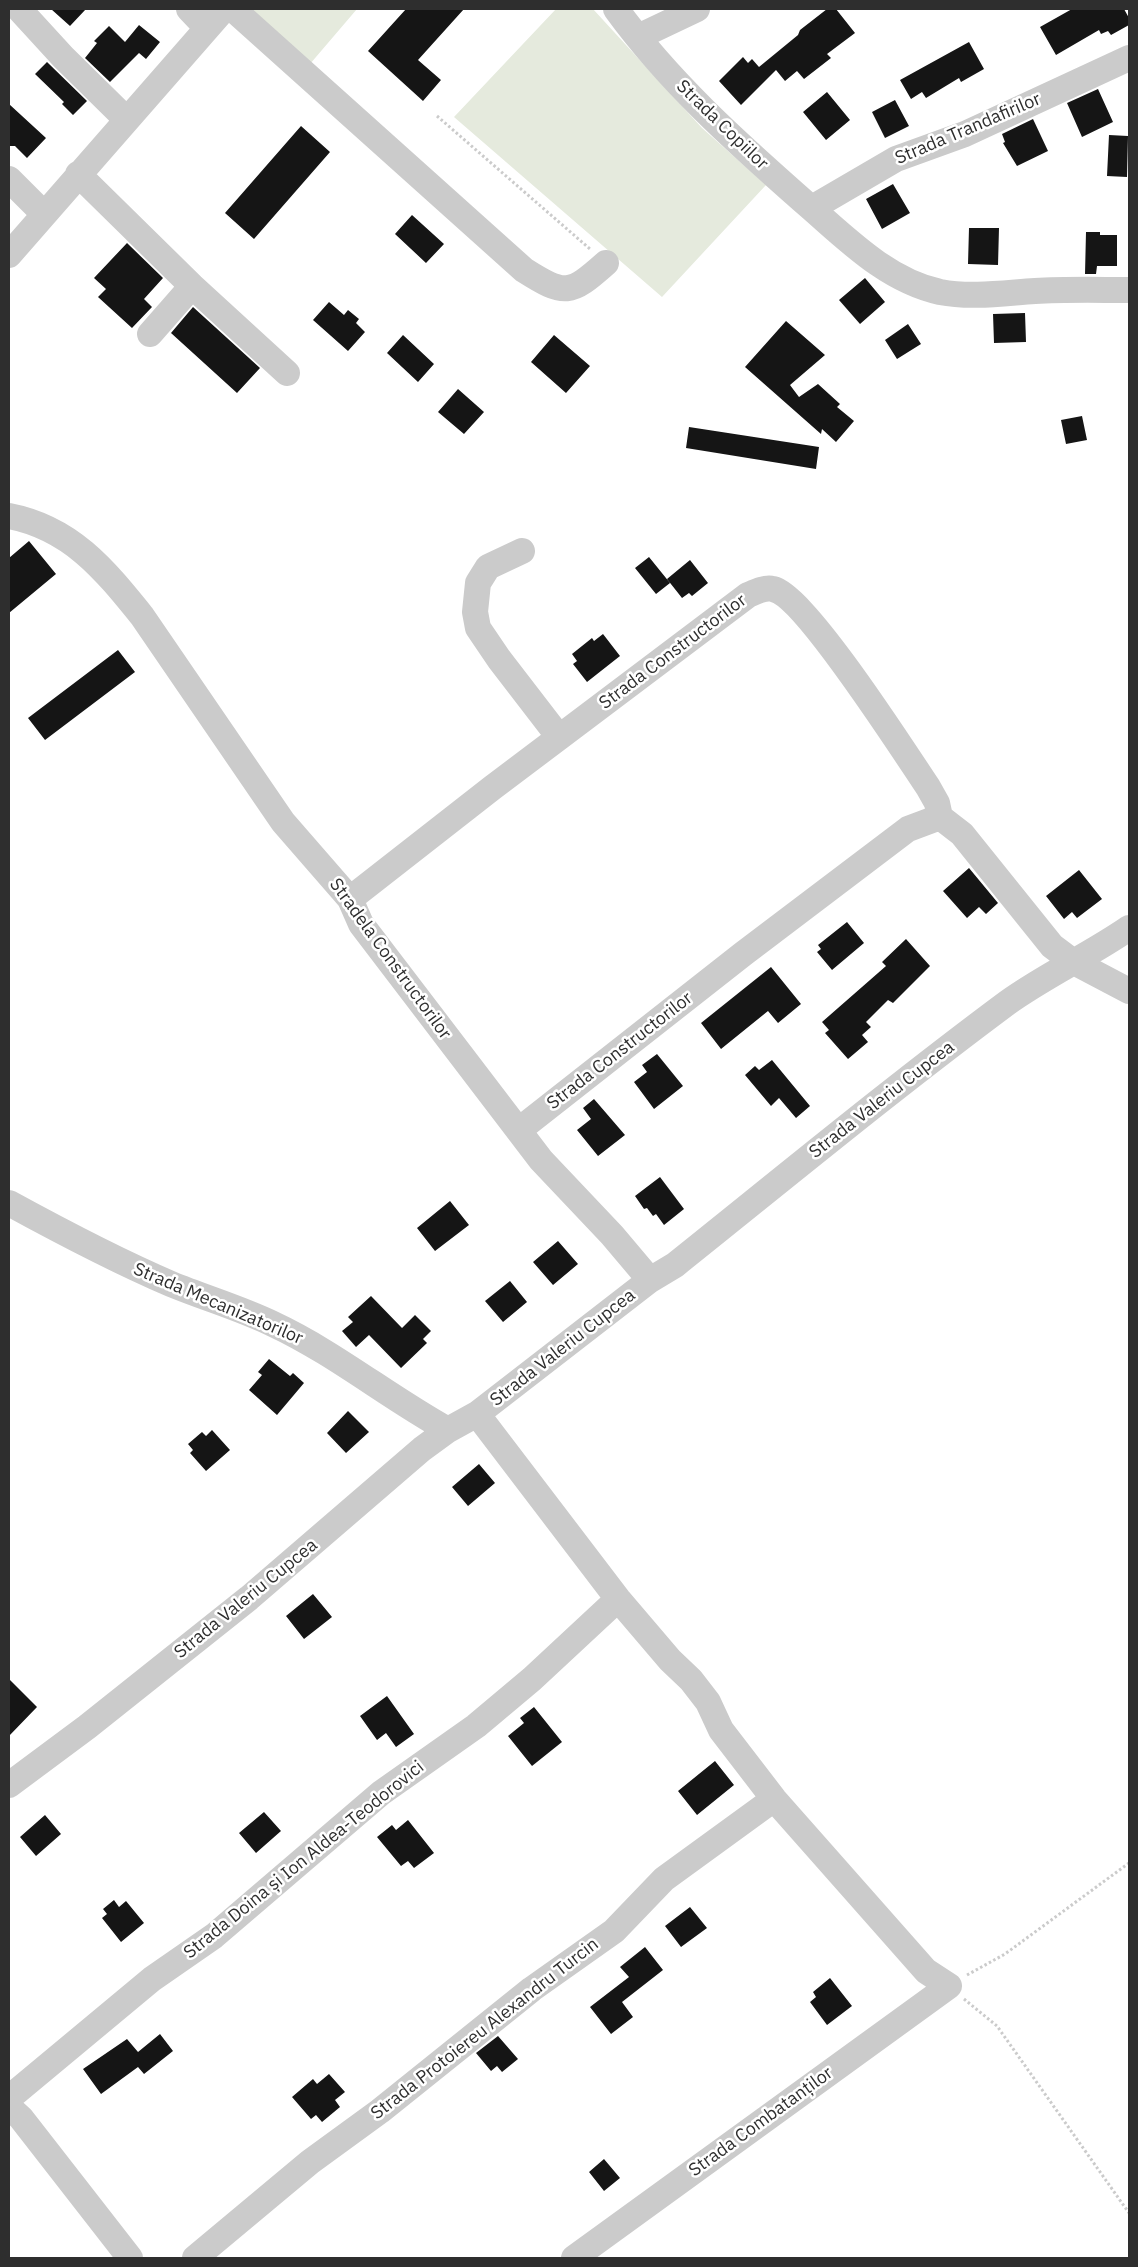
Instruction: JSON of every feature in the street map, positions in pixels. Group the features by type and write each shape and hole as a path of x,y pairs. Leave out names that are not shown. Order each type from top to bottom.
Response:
{"street":[{"path":"19,9 63,57 127,120"},
{"path":"188,9 207,28"},
{"path":"9,255 224,9"},
{"path":"233,9 524,270 544,283 563,290 582,284 606,263"},
{"name":"Strada Copiilor","path":"616,9 701,109 840,234 879,263 912,283 940,292 965,295 1058,290 1129,290"},
{"path":"638,37 697,9"},
{"name":"Strada Trandafirilor","path":"812,208 896,159 965,134 1129,58"},
{"path":"78,174 192,286 287,373"},
{"path":"9,179 44,214"},
{"path":"150,334 192,286"},
{"name":"Stradela Constructorilor","path":"9,516 30,520 58,533 94,562 119,588 142,616 283,822 350,899 361,924 541,1160 612,1235 650,1280"},
{"path":"522,551 488,567 478,583 475,612 478,628 499,659 559,737"},
{"name":"Strada Constructorilor","path":"350,899 559,737 748,595 760,590 773,589 784,595 834,649 928,787 937,803 940,817 908,829 743,954 519,1130"},
{"path":"940,817 962,834 1052,946 1072,961 1129,992"},
{"name":"Strada Valeriu Cupcea","path":"9,1785 87,1727 248,1598 448,1430 477,1414 650,1280 675,1265 837,1134 1008,1003 1072,961 1129,928"},
{"name":"Strada Mecanizatorilor","path":"9,1203 81,1243 124,1264 272,1323 305,1341 392,1398 448,1430"},
{"path":"477,1414 618,1599 670,1660 692,1680 708,1702 721,1730 774,1799 926,1971 949,1986"},
{"name":"Strada Doina și Ion Aldea-Teodorovici","path":"9,2098 152,1979 214,1936 381,1793 476,1726 532,1679 618,1599"},
{"name":"Strada Protoiereu Alexandru Turcin","path":"195,2258 310,2162 380,2111 532,1989 614,1931 664,1878 774,1799"},
{"name":"Strada Combatanților","path":"574,2258 949,1986"},
{"path":"9,2107 21,2118 130,2258"}],"path":[{"path":"437,116 606,263"},
{"path":"1129,1863 1005,1954 949,1986 997,2026 1129,2213"}],"shaded area":[{"path":"254,9 357,9 310,64 251,12"},
{"path":"556,9 593,9 702,128 766,185 662,297 454,117"}],"building":[{"path":"51,9 86,9 70,26"},
{"path":"406,9 464,9 418,60 441,80 423,101 368,51"},
{"path":"827,9 836,9 855,33 827,54 831,58 804,79 797,71 785,81 776,70 741,105 719,81 743,57 748,63 752,59 759,67 798,35 800,30"},
{"path":"1072,9 1124,9 1129,18 1129,25 1111,35 1108,31 1101,34 1099,30 1056,55 1040,27"},
{"path":"139,25 160,42 146,59 139,53 110,82 85,58 97,43 94,41 109,26 125,42"},
{"path":"969,42 984,69 961,82 959,78 926,98 922,92 911,99 900,80"},
{"path":"47,62 87,101 73,115 62,104 64,102 35,74"},
{"path":"1098,89 1113,122 1082,137 1067,103"},
{"path":"827,92 850,120 826,140 803,112"},
{"path":"895,100 909,126 885,138 872,112"},
{"path":"9,104 46,138 27,158 15,146 9,146"},
{"path":"1033,119 1048,151 1017,166 1003,143 1005,142 1002,134"},
{"path":"301,126 330,152 254,239 225,213"},
{"path":"1109,135 1128,136 1127,177 1107,176"},
{"path":"893,184 910,213 882,229 866,199"},
{"path":"412,215 444,244 426,263 395,234"},
{"path":"969,228 999,228 998,265 968,264"},
{"path":"1086,232 1100,232 1100,235 1117,235 1117,266 1097,266 1096,274 1085,274"},
{"path":"127,243 163,278 144,299 152,307 132,328 98,297 106,289 94,278"},
{"path":"865,278 885,302 860,324 839,300"},
{"path":"329,302 344,315 348,310 359,319 356,323 365,332 348,351 313,320"},
{"path":"193,307 260,368 237,393 171,333"},
{"path":"1025,313 1026,342 994,343 993,314"},
{"path":"786,321 825,355 790,385 799,397 818,384 840,404 837,407 854,421 836,442 822,429 821,434 745,367"},
{"path":"908,324 921,344 897,359 885,340"},
{"path":"403,335 434,364 418,382 387,353"},
{"path":"554,335 590,366 566,393 531,362"},
{"path":"458,389 484,412 464,434 438,412"},
{"path":"1082,416 1087,440 1066,444 1061,420"},
{"path":"689,427 819,447 816,469 686,448"},
{"path":"29,541 56,574 9,613 9,558"},
{"path":"649,557 670,583 656,594 635,568"},
{"path":"690,560 708,583 692,596 689,593 682,598 667,579"},
{"path":"603,634 620,656 587,682 573,664 577,661 572,654 592,638 594,641"},
{"path":"118,650 135,672 45,740 28,718"},
{"path":"969,868 998,903 986,914 979,907 967,918 943,891"},
{"path":"1079,870 1102,899 1077,918 1072,912 1064,919 1046,896"},
{"path":"847,922 864,943 832,970 817,952 821,949 818,945"},
{"path":"906,939 930,966 893,1003 888,1000 866,1022 871,1027 862,1035 868,1042 848,1059 825,1033 829,1030 822,1022 886,966 882,962"},
{"path":"771,967 801,1004 778,1023 768,1011 721,1049 701,1023"},
{"path":"657,1054 683,1086 654,1109 634,1082 647,1072 642,1065"},
{"path":"772,1060 810,1106 796,1118 779,1098 771,1106 745,1075 755,1066 759,1070"},
{"path":"594,1099 625,1135 598,1156 577,1130 591,1119 583,1108"},
{"path":"660,1177 684,1209 664,1225 656,1214 653,1216 647,1208 644,1209 635,1196"},
{"path":"450,1201 469,1225 435,1251 417,1228"},
{"path":"558,1241 578,1264 553,1285 533,1262"},
{"path":"510,1281 527,1302 503,1322 485,1301"},
{"path":"371,1296 402,1328 415,1315 431,1331 423,1339 427,1343 401,1368 369,1335 356,1347 342,1331 353,1322 348,1317"},
{"path":"269,1359 290,1376 293,1373 304,1383 277,1415 249,1390 262,1375 258,1372"},
{"path":"348,1411 369,1432 346,1453 327,1433"},
{"path":"212,1430 230,1450 206,1471 190,1453 193,1450 188,1444 202,1432 206,1436"},
{"path":"479,1464 495,1483 468,1506 452,1487"},
{"path":"313,1594 332,1617 304,1639 286,1616"},
{"path":"9,1679 37,1707 9,1736"},
{"path":"387,1696 414,1734 396,1747 386,1733 377,1740 360,1716"},
{"path":"534,1707 562,1742 532,1766 508,1736 524,1723 520,1718"},
{"path":"715,1761 734,1785 697,1815 678,1791"},
{"path":"264,1812 281,1831 256,1853 239,1833"},
{"path":"45,1815 61,1834 36,1856 20,1837"},
{"path":"408,1820 434,1853 414,1868 408,1861 401,1866 377,1837 392,1825 396,1830"},
{"path":"114,1900 119,1907 126,1901 144,1923 121,1942 102,1918 107,1914 103,1909"},
{"path":"690,1907 707,1928 681,1947 665,1926"},
{"path":"645,1947 663,1970 622,2002 633,2017 611,2034 590,2007 629,1977 620,1967"},
{"path":"830,1978 852,2006 827,2025 810,2002 816,1997 813,1992"},
{"path":"160,2034 173,2051 144,2074 138,2067 101,2094 83,2069 127,2039 138,2052"},
{"path":"498,2036 518,2059 502,2072 497,2066 491,2071 476,2053"},
{"path":"329,2074 345,2092 335,2100 340,2107 322,2122 316,2115 311,2119 292,2097 313,2079 317,2084"},
{"path":"604,2159 620,2178 604,2191 589,2172"}]}
